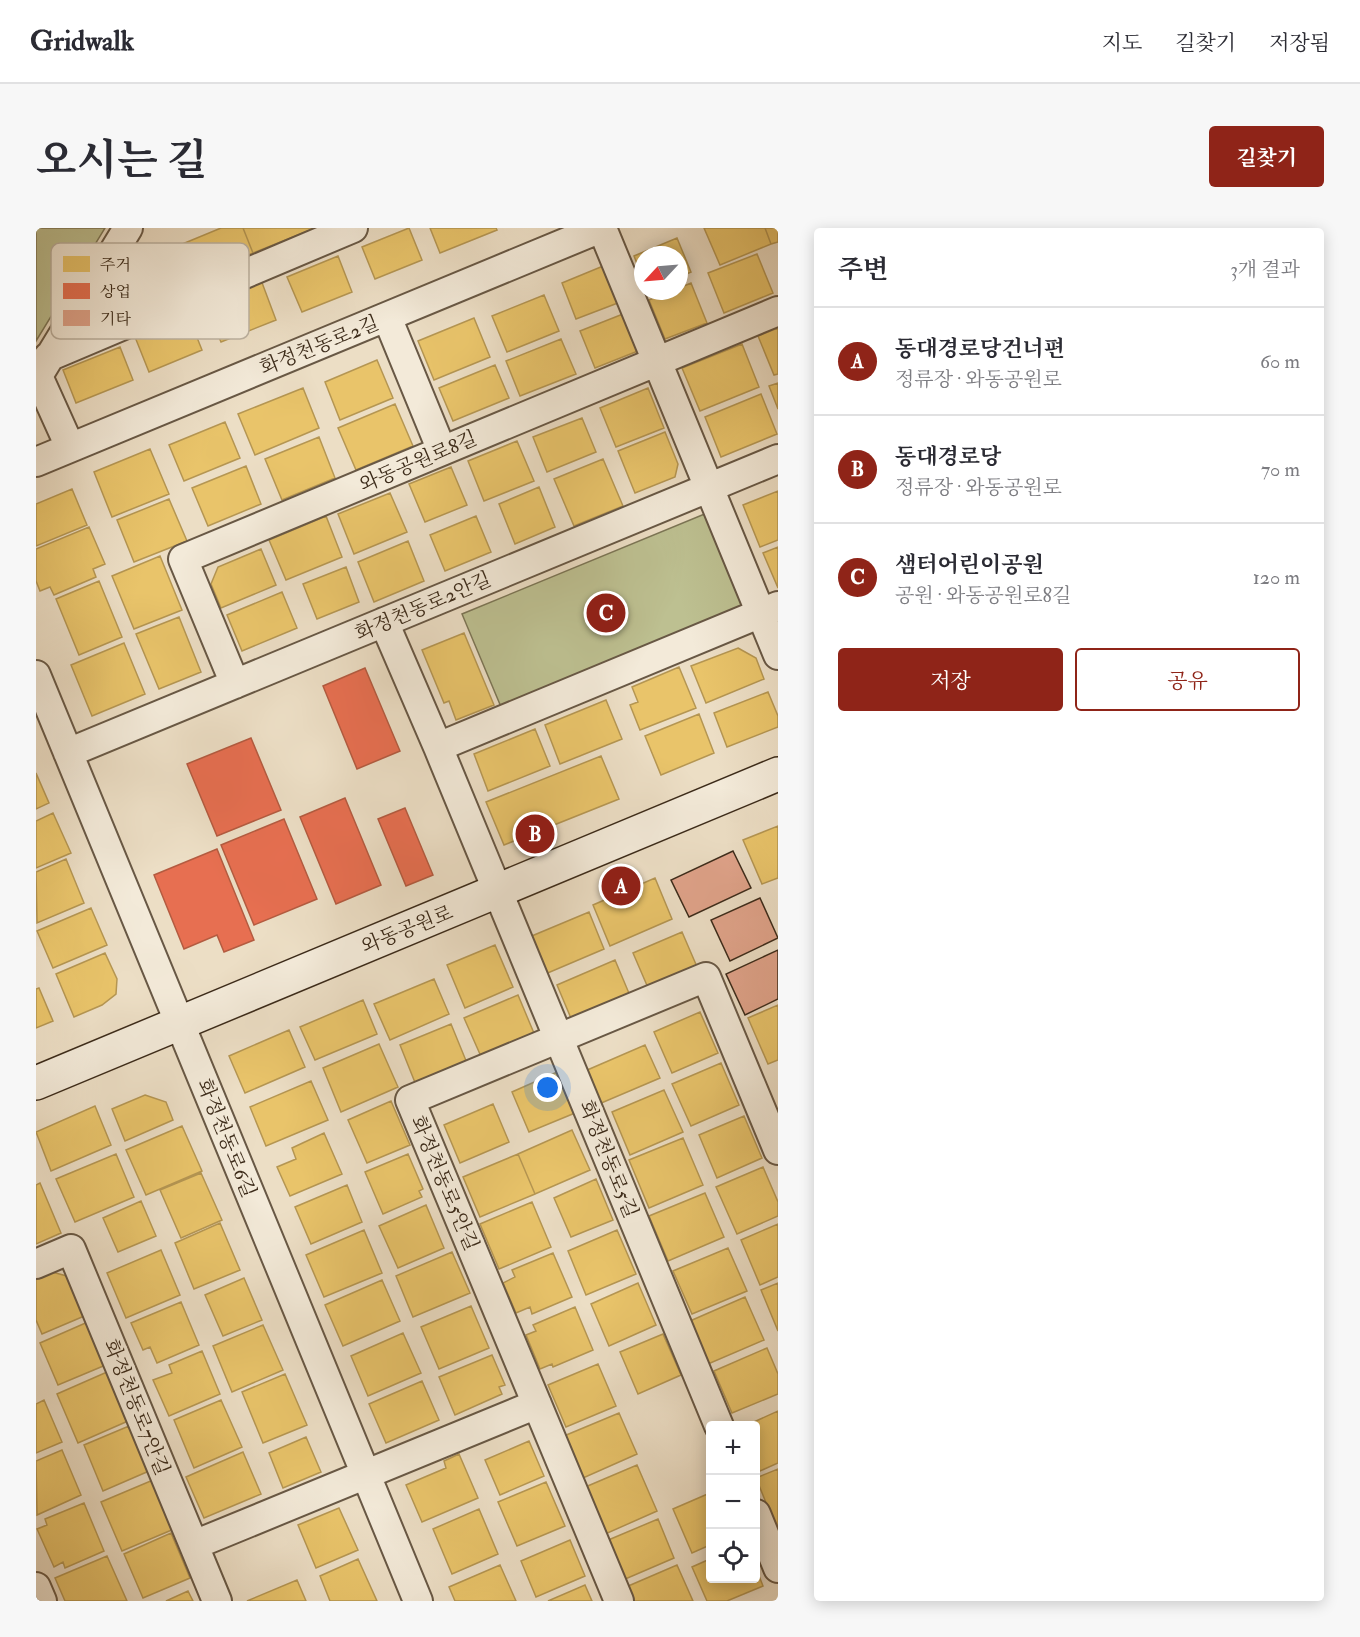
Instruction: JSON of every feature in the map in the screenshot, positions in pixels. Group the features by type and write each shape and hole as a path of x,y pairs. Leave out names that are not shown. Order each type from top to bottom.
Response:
{"street":[{"path":"119,243 128,228"},
{"path":"249,272 353,228"},
{"path":"602,228 709,488 769,609 778,656"},
{"name":"화정천동로2길","path":"36,462 602,228"},
{"name":"와동공원로8길","path":"235,684 183,559 778,311"},
{"path":"387,317 442,451"},
{"path":"59,339 38,376 70,447"},
{"path":"48,357 91,339"},
{"name":"화정천동로2안길","path":"68,753 778,459"},
{"path":"438,747 769,609"},
{"path":"384,622 498,892"},
{"name":"화정천동로6길","path":"36,676 418,1601"},
{"name":"와동공원로","path":"36,1083 778,774"},
{"name":"화정천동로5길","path":"498,892 717,1421"},
{"name":"화정천동로5안길","path":"619,1601 410,1100 706,977 778,1150"},
{"name":"화정천동로7안길","path":"36,1264 71,1249 217,1601"},
{"path":"194,1545 537,1404"},
{"path":"760,1524 778,1568"},
{"path":"36,1587 42,1601"}],"green space":[{"path":"36,228 105,228 96,243 51,243 51,316 36,341"},
{"path":"707,513 750,612 504,714 462,614"}],"building: 주거":[{"path":"221,228 243,228 249,243 185,243"},
{"path":"243,228 313,228 313,229 253,253"},
{"path":"409,228 422,260 375,279 362,247"},
{"path":"430,228 496,228 497,230 440,253"},
{"path":"704,228 765,228 771,244 720,265"},
{"path":"765,228 778,228 778,242 771,244"},
{"path":"677,238 680,246 658,246"},
{"path":"249,243 253,253 249,255"},
{"path":"757,254 773,293 724,313 708,273"},
{"path":"338,256 352,292 302,312 287,277"},
{"path":"608,264 623,301 576,319 562,283"},
{"path":"261,280 276,320 249,331 249,285"},
{"path":"691,283 707,323 665,339 649,300 688,300 688,284"},
{"path":"544,295 559,331 507,352 492,316"},
{"path":"628,312 643,349 595,368 580,331"},
{"path":"474,318 490,357 434,380 418,341"},
{"path":"778,328 778,374 774,375 758,336"},
{"path":"136,339 198,339 202,350 149,372"},
{"path":"561,339 576,374 520,396 506,361"},
{"path":"742,344 759,387 700,411 682,368"},
{"path":"120,347 133,380 76,403 63,370"},
{"path":"377,360 393,398 340,420 325,382"},
{"path":"495,365 509,398 453,421 439,388"},
{"path":"778,383 778,409 769,386"},
{"path":"303,388 319,428 255,455 238,414"},
{"path":"648,388 664,428 616,447 600,408"},
{"path":"761,394 777,434 721,457 705,417"},
{"path":"395,404 413,446 356,470 338,428"},
{"path":"582,418 596,452 547,472 533,437"},
{"path":"225,422 240,458 184,481 169,445"},
{"path":"665,432 678,464 675,477 635,493 618,451"},
{"path":"319,437 335,478 282,500 265,459"},
{"path":"517,441 534,481 484,501 468,461"},
{"path":"150,449 169,494 112,517 94,472"},
{"path":"603,459 623,506 574,526 554,479"},
{"path":"246,466 261,504 208,526 192,488"},
{"path":"451,467 467,505 425,522 409,484"},
{"path":"539,487 555,527 515,544 499,504"},
{"path":"72,489 87,525 36,546 36,504"},
{"path":"778,491 778,540 760,547 743,505"},
{"path":"390,493 407,532 354,554 338,514"},
{"path":"169,499 187,541 134,562 117,520"},
{"path":"326,516 342,557 286,580 269,540"},
{"path":"476,516 491,552 445,571 430,535"},
{"path":"89,527 105,564 93,569 96,577 54,595 50,587 40,591 36,581 36,549"},
{"path":"408,541 424,581 374,602 358,562"},
{"path":"778,547 778,588 763,553"},
{"path":"261,549 276,585 221,608 211,584 218,567"},
{"path":"160,556 182,610 134,629 112,576"},
{"path":"346,567 359,602 317,619 303,584"},
{"path":"99,581 122,637 79,655 56,599"},
{"path":"282,592 297,628 242,651 227,615"},
{"path":"179,617 201,672 159,689 136,634"},
{"path":"464,633 494,705 456,720 449,701 444,703 422,650"},
{"path":"124,643 145,694 92,716 71,665"},
{"path":"738,648 756,658 764,679 706,703 691,666"},
{"path":"679,667 696,708 640,730 630,705 638,702 632,687"},
{"path":"768,692 778,716 778,727 727,747 714,713"},
{"path":"606,700 622,739 560,764 545,725"},
{"path":"699,714 714,753 661,775 645,736"},
{"path":"535,729 550,766 488,791 474,754"},
{"path":"601,756 619,799 504,845 486,802"},
{"path":"36,773 49,803 36,809"},
{"path":"53,813 71,853 36,868 36,821"},
{"path":"778,826 778,878 762,884 743,840"},
{"path":"66,859 84,903 37,923 36,872"},
{"path":"655,878 672,919 610,946 593,905"},
{"path":"91,908 107,945 53,968 37,931"},
{"path":"589,912 604,949 543,975 527,938"},
{"path":"682,932 701,976 652,997 633,953"},
{"path":"495,945 513,987 465,1008 447,965"},
{"path":"105,953 117,979 116,994 102,1005 74,1017 56,974"},
{"path":"615,960 631,998 573,1023 557,985"},
{"path":"434,979 449,1014 390,1040 374,1004"},
{"path":"39,988 53,1021 36,1028 36,989"},
{"path":"518,995 536,1038 483,1061 464,1018"},
{"path":"363,1000 377,1034 315,1060 300,1027"},
{"path":"778,1005 778,1060 768,1064 748,1018"},
{"path":"700,1012 718,1053 672,1073 654,1032"},
{"path":"451,1024 469,1068 418,1090 400,1045"},
{"path":"289,1030 305,1067 245,1093 229,1056"},
{"path":"379,1044 398,1087 341,1112 323,1068"},
{"path":"645,1045 660,1078 599,1104 585,1071"},
{"path":"721,1063 739,1105 691,1126 672,1084"},
{"path":"557,1072 575,1113 529,1132 512,1092"},
{"path":"311,1081 328,1120 266,1146 250,1107"},
{"path":"664,1090 683,1132 630,1155 612,1112"},
{"path":"145,1095 166,1102 173,1120 125,1141 112,1109"},
{"path":"391,1101 410,1145 367,1163 348,1120"},
{"path":"493,1104 509,1142 460,1163 444,1125"},
{"path":"95,1106 111,1145 51,1171 36,1132"},
{"path":"744,1116 762,1158 717,1178 699,1135"},
{"path":"182,1126 202,1171 146,1195 126,1150"},
{"path":"572,1130 590,1170 535,1194 518,1154"},
{"path":"324,1133 342,1174 290,1196 277,1167 296,1159 292,1148"},
{"path":"683,1138 703,1185 649,1208 629,1160"},
{"path":"116,1154 134,1197 75,1222 56,1179"},
{"path":"408,1154 423,1189 419,1191 422,1197 383,1214 365,1172"},
{"path":"518,1154 535,1194 480,1217 463,1177"},
{"path":"763,1167 778,1202 778,1216 737,1234 716,1187"},
{"path":"201,1173 222,1220 181,1238 160,1190"},
{"path":"596,1179 613,1220 571,1237 554,1198"},
{"path":"40,1183 61,1233 36,1244 36,1185"},
{"path":"347,1185 362,1222 311,1244 295,1207"},
{"path":"705,1193 724,1237 668,1261 649,1216"},
{"path":"141,1201 156,1236 118,1252 103,1218"},
{"path":"532,1202 551,1247 499,1269 480,1224"},
{"path":"426,1205 444,1248 398,1268 379,1226"},
{"path":"220,1223 240,1270 194,1289 175,1243"},
{"path":"778,1224 778,1277 760,1285 741,1240"},
{"path":"364,1230 382,1273 324,1297 306,1255"},
{"path":"617,1230 636,1274 586,1295 568,1251"},
{"path":"728,1248 747,1291 692,1314 673,1271"},
{"path":"161,1250 180,1295 126,1318 107,1273"},
{"path":"452,1252 470,1293 413,1317 396,1276"},
{"path":"553,1253 572,1297 532,1314 530,1307 516,1313 503,1283 515,1277 512,1270"},
{"path":"52,1272 74,1278 89,1314 42,1334 36,1320 36,1279"},
{"path":"244,1278 262,1320 223,1336 205,1295"},
{"path":"382,1280 400,1321 343,1346 325,1305"},
{"path":"638,1283 656,1325 609,1346 591,1304"},
{"path":"778,1283 778,1331 761,1290"},
{"path":"745,1297 764,1340 708,1364 690,1321"},
{"path":"181,1302 199,1345 157,1363 150,1347 143,1350 131,1323"},
{"path":"471,1306 489,1348 439,1369 421,1327"},
{"path":"575,1307 593,1350 553,1367 552,1364 540,1369 526,1335 536,1331 533,1325"},
{"path":"90,1321 108,1364 58,1385 40,1343"},
{"path":"263,1325 283,1370 232,1392 213,1346"},
{"path":"403,1333 421,1373 368,1396 351,1356"},
{"path":"663,1334 681,1375 638,1394 620,1352"},
{"path":"767,1348 778,1374 778,1394 732,1413 714,1371"},
{"path":"202,1351 220,1394 169,1416 153,1380 172,1373 169,1365"},
{"path":"492,1355 505,1385 499,1387 502,1394 455,1415 439,1377"},
{"path":"598,1364 616,1406 566,1427 548,1385"},
{"path":"107,1372 128,1421 78,1443 57,1394"},
{"path":"285,1374 307,1425 263,1443 242,1392"},
{"path":"422,1381 439,1420 386,1443 369,1404"},
{"path":"44,1400 62,1442 36,1453 36,1404"},
{"path":"221,1400 242,1447 194,1468 174,1420"},
{"path":"778,1411 778,1463 760,1471 760,1421 756,1421"},
{"path":"619,1413 637,1454 583,1478 564,1436"},
{"path":"129,1426 149,1471 103,1491 84,1445"},
{"path":"306,1437 321,1472 283,1488 269,1453"},
{"path":"529,1441 544,1476 500,1495 485,1460"},
{"path":"62,1450 81,1495 37,1515 36,1461"},
{"path":"243,1452 261,1494 204,1518 186,1477"},
{"path":"459,1454 478,1498 422,1522 406,1485 446,1468 444,1461"},
{"path":"637,1465 657,1511 603,1535 583,1488"},
{"path":"778,1469 778,1524 775,1525 760,1488 760,1476"},
{"path":"153,1480 174,1529 122,1551 101,1502"},
{"path":"546,1482 565,1526 517,1546 498,1502"},
{"path":"706,1495 706,1547 692,1553 673,1509"},
{"path":"84,1503 104,1551 65,1568 63,1562 54,1567 37,1529 47,1525 45,1519"},
{"path":"339,1508 358,1550 316,1568 298,1525"},
{"path":"479,1509 498,1554 452,1574 433,1529"},
{"path":"658,1519 674,1558 623,1580 606,1541"},
{"path":"171,1533 190,1578 143,1598 124,1554"},
{"path":"570,1540 585,1576 536,1597 521,1561"},
{"path":"107,1556 127,1601 65,1601 55,1578"},
{"path":"358,1559 377,1601 330,1601 320,1576"},
{"path":"706,1561 706,1583 760,1583 760,1578 763,1586 727,1601 707,1601 692,1567"},
{"path":"500,1565 516,1601 455,1601 449,1587"},
{"path":"677,1565 693,1601 632,1601 626,1587"},
{"path":"297,1580 306,1601 247,1601"},
{"path":"585,1585 592,1601 548,1601"},
{"path":"188,1591 193,1601 166,1601"}],"building: 상업":[{"path":"365,668 400,751 357,769 323,686"},
{"path":"251,738 281,810 217,836 187,764"},
{"path":"345,798 381,885 336,904 300,817"},
{"path":"405,808 433,875 406,886 378,819"},
{"path":"284,819 317,899 254,925 221,845"},
{"path":"217,849 254,940 224,952 217,935 184,949 154,875"}],"building: 기타":[{"path":"733,851 751,888 689,917 671,880"},
{"path":"760,898 778,938 730,961 711,920"},
{"path":"778,950 778,999 745,1015 726,974"}],"place":[{"name":"샘터어린이공원","path":"606,613"},
{"name":"동대경로당","path":"535,834"},
{"name":"동대경로당건너편","path":"621,886"}]}
